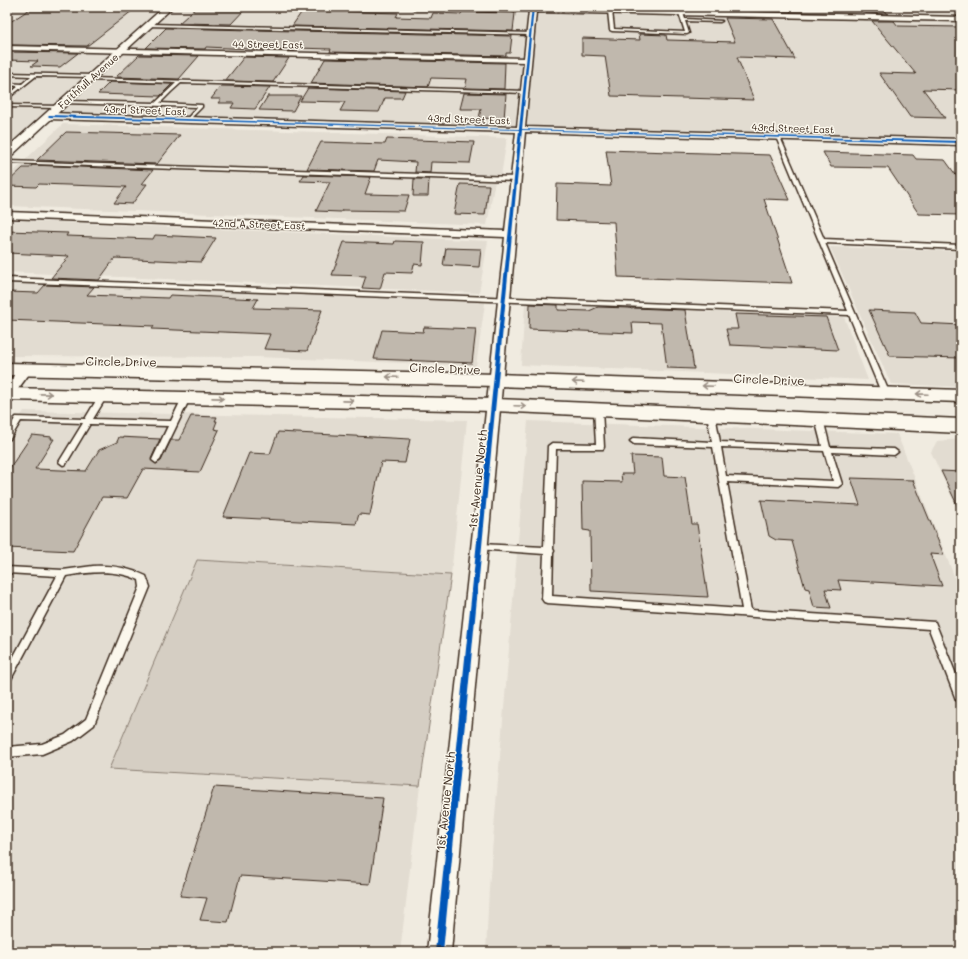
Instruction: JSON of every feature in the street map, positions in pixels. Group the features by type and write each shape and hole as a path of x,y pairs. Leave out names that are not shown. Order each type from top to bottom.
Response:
{"highway":[{"name":"Circle Drive","path":"16,370 229,373 497,380 885,392 961,396"},
{"path":"7,394 495,405 961,426"}],"street":[{"name":"Faithfull Avenue","path":"7,154 168,7"},
{"path":"414,7 533,8 682,16 961,19"},
{"name":"1st Avenue North","path":"439,952 495,405 533,8"},
{"name":"44 Street East","path":"7,48 528,60"},
{"name":"43rd Street East","path":"49,116 961,142"},
{"name":"42nd A Street East","path":"7,215 511,234"},
{"path":"7,394 16,370"}],"lane":[{"path":"610,11 612,30 687,32 682,16 720,21"},
{"path":"149,25 531,34"},
{"path":"7,74 180,82 525,92"},
{"path":"7,98 35,75"},
{"path":"158,104 180,82"},
{"path":"7,84 23,85"},
{"path":"7,106 62,104 158,104 200,106 188,120"},
{"path":"778,137 885,392"},
{"path":"7,162 516,179"},
{"path":"822,242 961,247"},
{"path":"7,280 269,292 505,299 852,313"},
{"path":"63,462 103,396"},
{"path":"156,460 186,398"},
{"path":"598,409 600,447 552,446 550,551 547,599 932,625 960,697"},
{"path":"711,414 747,613"},
{"path":"7,437 20,419 173,424"},
{"path":"723,479 838,484 819,419"},
{"path":"634,441 894,452"},
{"path":"480,547 550,551"},
{"path":"7,570 63,573 105,568 132,572 143,578 146,586 90,722 69,738 42,748 7,752"},
{"path":"7,678 63,573"}],"shaded area":[{"path":"7,7 961,7 961,142 49,116 7,154"},
{"path":"63,124 507,138 501,176 25,160"},
{"path":"22,164 495,181 487,225 7,206 7,178"},
{"path":"7,220 488,241 479,293 7,272"},
{"path":"830,247 961,251 961,387 891,384"},
{"path":"7,276 486,296 476,366 257,357 7,356"},
{"path":"525,304 844,317 868,380 521,365"},
{"path":"24,411 467,420 451,575 197,560 109,769 420,786 400,952 7,952 7,436"},
{"path":"528,421 897,434 961,593 961,952 486,952 489,888"},
{"path":"961,439 961,517 931,452 937,441"},
{"path":"197,560 451,575 420,786 109,769"}],"building":[{"path":"33,7 137,7 87,46 7,45 7,24"},
{"path":"197,7 247,7 231,24 179,23"},
{"path":"720,7 766,7 769,11 722,10"},
{"path":"861,7 882,7 888,14 866,13"},
{"path":"303,10 398,13 396,17 431,18 433,13 515,13 513,31 292,26"},
{"path":"725,18 773,19 795,59 737,57 754,100 611,96 605,56 582,55 582,38 640,40 639,34 666,35 667,40 735,42"},
{"path":"872,21 894,21 898,26 961,27 961,90 923,89 945,118 910,117 879,73 916,74"},
{"path":"166,28 512,36 510,53 506,53 506,56 330,52 331,49 296,48 294,51 206,47 205,49 146,48"},
{"path":"7,52 78,53 60,67 31,66 38,61 7,60"},
{"path":"139,55 199,56 179,79 116,77"},
{"path":"244,57 289,58 273,82 225,81"},
{"path":"325,59 505,63 504,89 465,88 467,79 431,78 428,87 311,83"},
{"path":"110,82 172,84 160,96 98,94"},
{"path":"221,86 270,87 255,109 231,108 234,103 218,103 221,99 211,99"},
{"path":"308,88 405,91 402,98 385,98 379,112 340,111 345,102 300,101"},
{"path":"464,93 506,94 504,119 479,118 481,109 460,109"},
{"path":"268,96 301,96 293,111 259,110"},
{"path":"66,132 180,135 157,164 37,160"},
{"path":"387,139 474,142 470,163 431,162 430,173 415,172 416,162 378,160 374,171 307,169 321,142 385,144"},
{"path":"606,150 770,155 790,200 764,199 792,283 618,277 614,222 556,220 557,184 611,186"},
{"path":"823,152 913,155 916,159 945,160 961,182 961,215 919,214 888,168 831,167"},
{"path":"32,165 153,170 142,184 147,184 132,204 114,203 126,187 39,184 36,187 7,186 7,183 23,168 30,168"},
{"path":"304,175 371,177 365,194 409,195 404,211 316,211 330,182 300,181"},
{"path":"414,179 429,179 428,196 413,196"},
{"path":"460,184 489,185 485,215 454,214"},
{"path":"7,231 68,233 66,236 153,239 155,235 216,238 201,262 115,258 99,280 51,278 69,256 7,253"},
{"path":"395,241 424,242 422,265 414,264 412,273 385,272 380,289 362,288 366,276 332,275 344,242 394,244"},
{"path":"446,248 481,249 479,267 443,265"},
{"path":"45,285 94,287 87,295 168,298 170,295 258,299 253,308 322,310 307,351 264,349 270,334 152,329 154,326 7,320 7,292 38,293"},
{"path":"530,304 558,305 558,310 589,311 598,307 685,310 694,369 667,368 661,323 632,322 633,333 529,329"},
{"path":"869,310 915,312 921,323 961,325 961,358 890,356"},
{"path":"735,314 826,317 838,350 730,345 726,329 738,329"},
{"path":"424,327 476,329 472,363 374,359 382,330 423,332"},
{"path":"191,416 217,417 214,429 219,430 200,472 143,469 127,498 102,497 73,551 7,548 7,472 32,435 52,437 51,439 54,439 35,469 86,471 99,450 117,442 119,437 160,439 151,459 156,464 161,461 171,440 179,440"},
{"path":"278,432 410,439 405,463 381,462 370,515 359,514 356,524 223,517 249,453 270,454"},
{"path":"631,456 662,457 664,476 685,477 692,524 697,524 708,597 591,591 590,531 583,530 582,481 622,482 621,474 633,474"},
{"path":"941,471 961,472 961,513"},
{"path":"851,478 913,480 944,555 930,554 942,586 838,580 841,590 825,589 831,608 814,607 809,589 805,588 792,541 776,540 769,536 761,500 860,505"},
{"path":"214,787 383,798 370,884 240,876 228,922 200,920 207,898 180,896"}],"cycle path":[{"path":"439,952 533,7"},
{"path":"49,116 961,142"}]}
